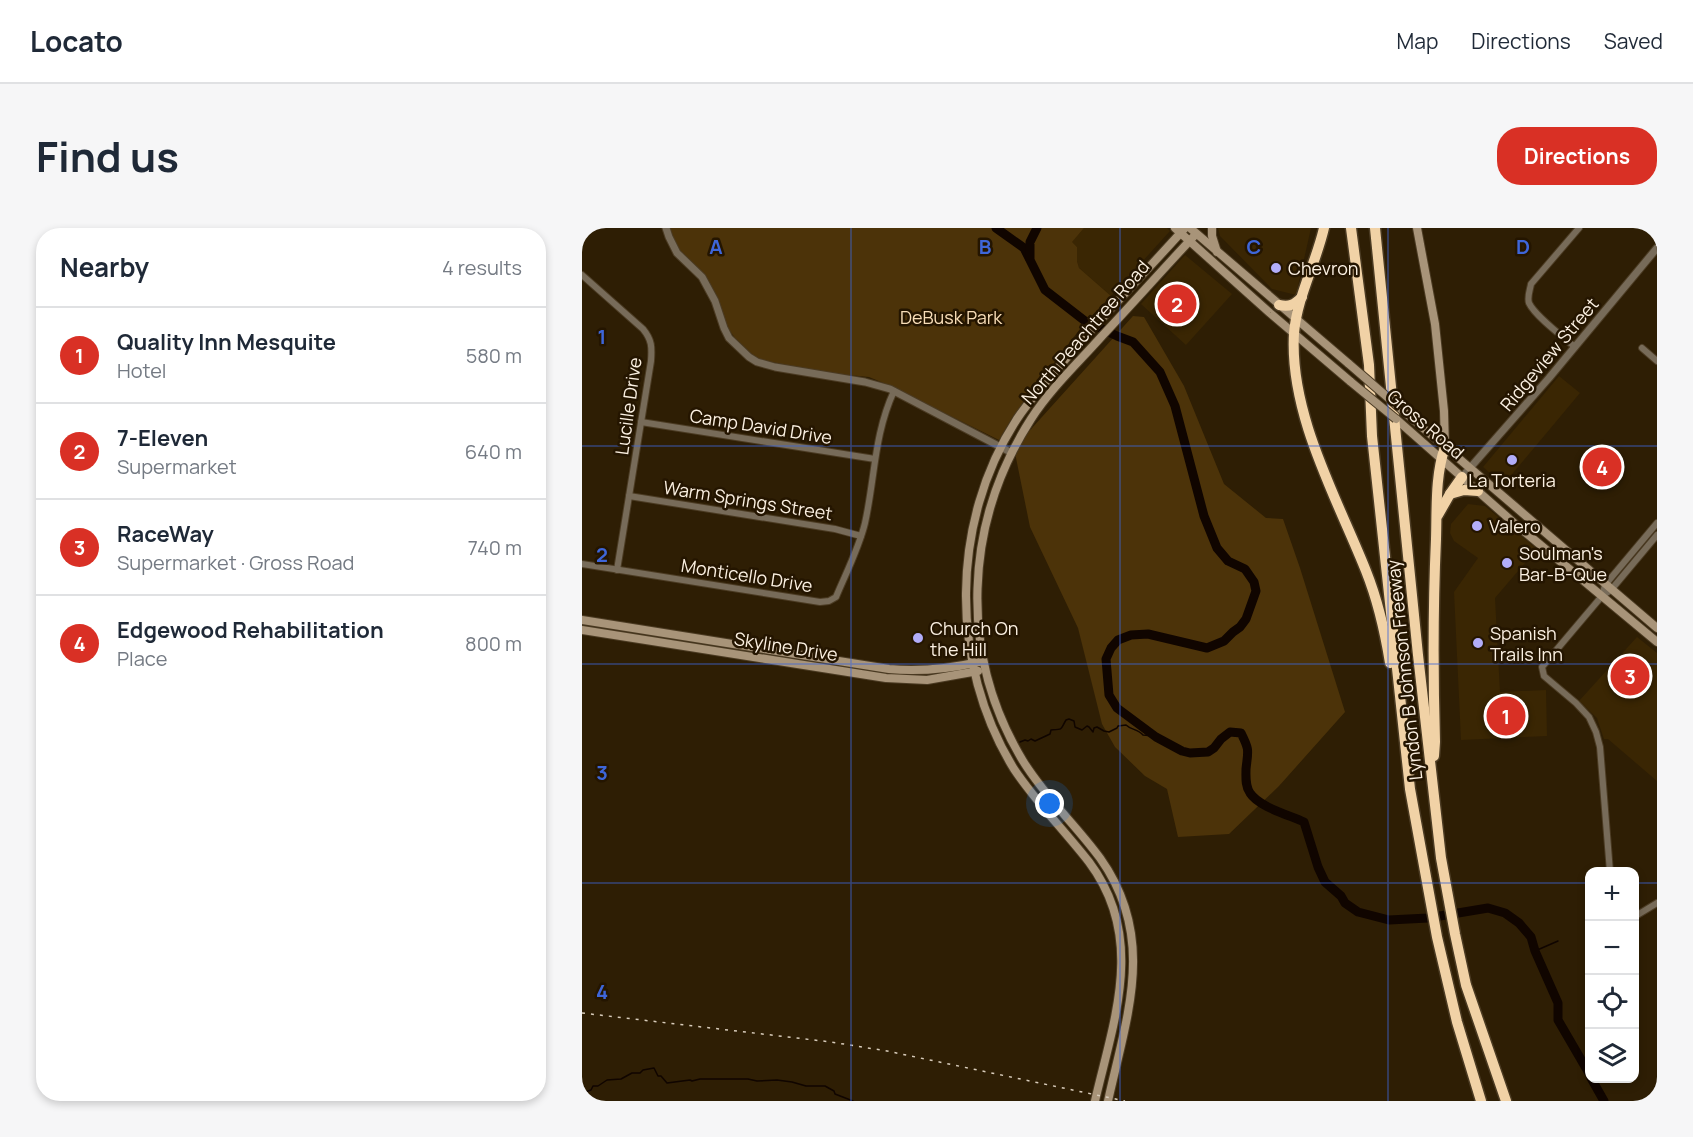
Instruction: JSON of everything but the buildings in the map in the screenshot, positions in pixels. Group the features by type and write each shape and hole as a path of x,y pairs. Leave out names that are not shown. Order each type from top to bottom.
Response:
{"highway":[{"path":"1324,228 1296,320 1294,334 1298,380 1306,421 1372,588 1383,625 1410,789"},
{"name":"Lyndon B Johnson Freeway","path":"1352,228 1369,365 1372,436 1410,789 1437,937 1457,1022 1481,1101"},
{"name":"Lyndon B Johnson Freeway","path":"1376,228 1432,780 1446,890 1466,985 1506,1101"},
{"path":"1279,305 1295,304 1302,297"},
{"path":"1432,780 1435,742 1436,518 1439,474 1445,447"},
{"path":"1436,518 1462,477"},
{"path":"1450,494 1464,490 1478,491"}],"main road":[{"path":"1212,228 1217,252"},
{"path":"1417,228 1435,324 1444,411 1445,447"},
{"name":"Gross Road","path":"1180,230 1194,233 1217,252 1657,628"},
{"name":"North Peachtree Road","path":"1095,1101 1121,987 1120,933 1107,895 1090,863 1027,788 1000,746 982,702 967,629 968,559 981,497 1001,447 1017,419 1080,343 1180,230"},
{"name":"Gross Road","path":"1194,233 1249,295 1657,642"},
{"name":"North Peachtree Road","path":"1108,1101 1133,989 1134,963 1131,931 1126,911 1118,890 1100,858 1036,781 1012,742 994,700 984,666 977,608 977,581 983,536 993,498 1012,453 1033,416 1060,382 1194,233"},
{"path":"1249,295 1257,286"},
{"path":"1128,290 1136,299"},
{"path":"1541,544 1549,536"},
{"name":"Skyline Drive","path":"582,620 724,648"},
{"name":"Skyline Drive","path":"582,630 900,670 939,670 984,666"},
{"path":"1027,788 1036,781"}],"street":[{"path":"666,228 677,254 702,277 715,301 729,338 749,357 775,367 865,382 894,391 1012,453"},
{"path":"1575,347 1538,314 1529,302 1528,295 1531,284 1579,228"},
{"name":"Ridgeview Street","path":"1462,477 1657,248"},
{"name":"Lucille Drive","path":"582,275 643,329 652,345 617,570"},
{"path":"1642,348 1657,361"},
{"name":"Monticello Drive","path":"582,564 820,602 829,601 836,597 861,536 882,422 894,391"},
{"name":"Camp David Drive","path":"641,422 875,459"},
{"name":"Warm Springs Street","path":"629,496 835,529 861,536"},
{"path":"1610,867 1600,747 1596,732 1592,721 1546,678 1542,669 1543,663 1602,596 1657,523"},
{"path":"1608,588 1657,536"},
{"path":"1639,914 1657,903"}],"shaded area":[{"path":"1084,228 1167,228 1170,231 1111,296 1079,268 1077,247 1071,242"},
{"path":"1218,228 1311,228 1296,295 1272,289 1220,236"},
{"path":"1185,255 1232,294 1186,345 1141,304"},
{"path":"1559,376 1580,393 1503,485 1483,467"},
{"path":"1468,504 1485,506 1537,549 1495,598 1500,692 1546,690 1547,736 1461,740 1454,592 1478,558 1454,541 1450,533 1451,524"},
{"path":"1637,637 1657,653 1657,781 1608,739 1604,739 1597,718 1579,701"}],"green space":[{"name":"DeBusk Park","path":"669,228 1084,228 1072,242 1077,247 1079,268 1111,296 1083,325 1012,418 999,440 869,377 827,373 757,359 735,338 725,324 712,288 706,278 680,253 673,243"},
{"path":"1133,316 1144,317 1184,386 1224,484 1266,518 1283,519 1345,712 1279,786 1229,834 1178,837 1167,789 1145,776 1115,747 1102,724 1078,628 1030,527 1014,448"}],"waterway":[{"path":"996,228 1024,248 1029,258"},
{"path":"1037,228 1030,242 1030,260 1045,290 1085,321 1133,342 1160,372 1175,406 1204,516 1217,548 1228,561 1245,569 1254,582 1256,591 1246,619 1240,627 1224,641 1207,648 1148,634 1131,635 1118,640 1106,659 1109,695 1117,708 1156,737 1190,753 1208,752 1230,732 1241,733 1248,751 1246,778 1250,793 1267,806 1304,822 1325,882 1341,896 1345,903 1358,912 1389,920 1428,918 1488,908 1505,913 1519,923 1531,937 1558,1003 1558,1020 1585,1066"},
{"path":"1020,742 1031,739 1035,741 1050,734 1051,730 1061,728 1069,719 1074,721 1075,727 1082,730 1087,726 1093,732 1097,727 1109,732 1118,726 1126,725 1143,735 1154,736"},
{"path":"1535,951 1558,941"},
{"path":"582,1093 607,1080 621,1079 632,1073 654,1068 658,1076 661,1076 667,1083 700,1079 777,1080 806,1086 825,1086 835,1094 853,1101"},
{"path":"1594,1083 1604,1101"}],"railway":[{"path":"582,1013 831,1042 887,1051 1125,1101"}],"place":[{"name":"Chevron","path":"1276,268"},
{"name":"7-Eleven","path":"1177,304"},
{"name":"La Torteria","path":"1512,460"},
{"name":"Edgewood Rehabilitation","path":"1602,467"},
{"name":"Valero","path":"1477,526"},
{"name":"Soulman's Bar-B-Que","path":"1507,563"},
{"name":"Church On the Hill","path":"918,638"},
{"name":"Spanish Trails Inn","path":"1478,643"},
{"name":"RaceWay","path":"1630,676"},
{"name":"Quality Inn Mesquite","path":"1506,716"}]}
